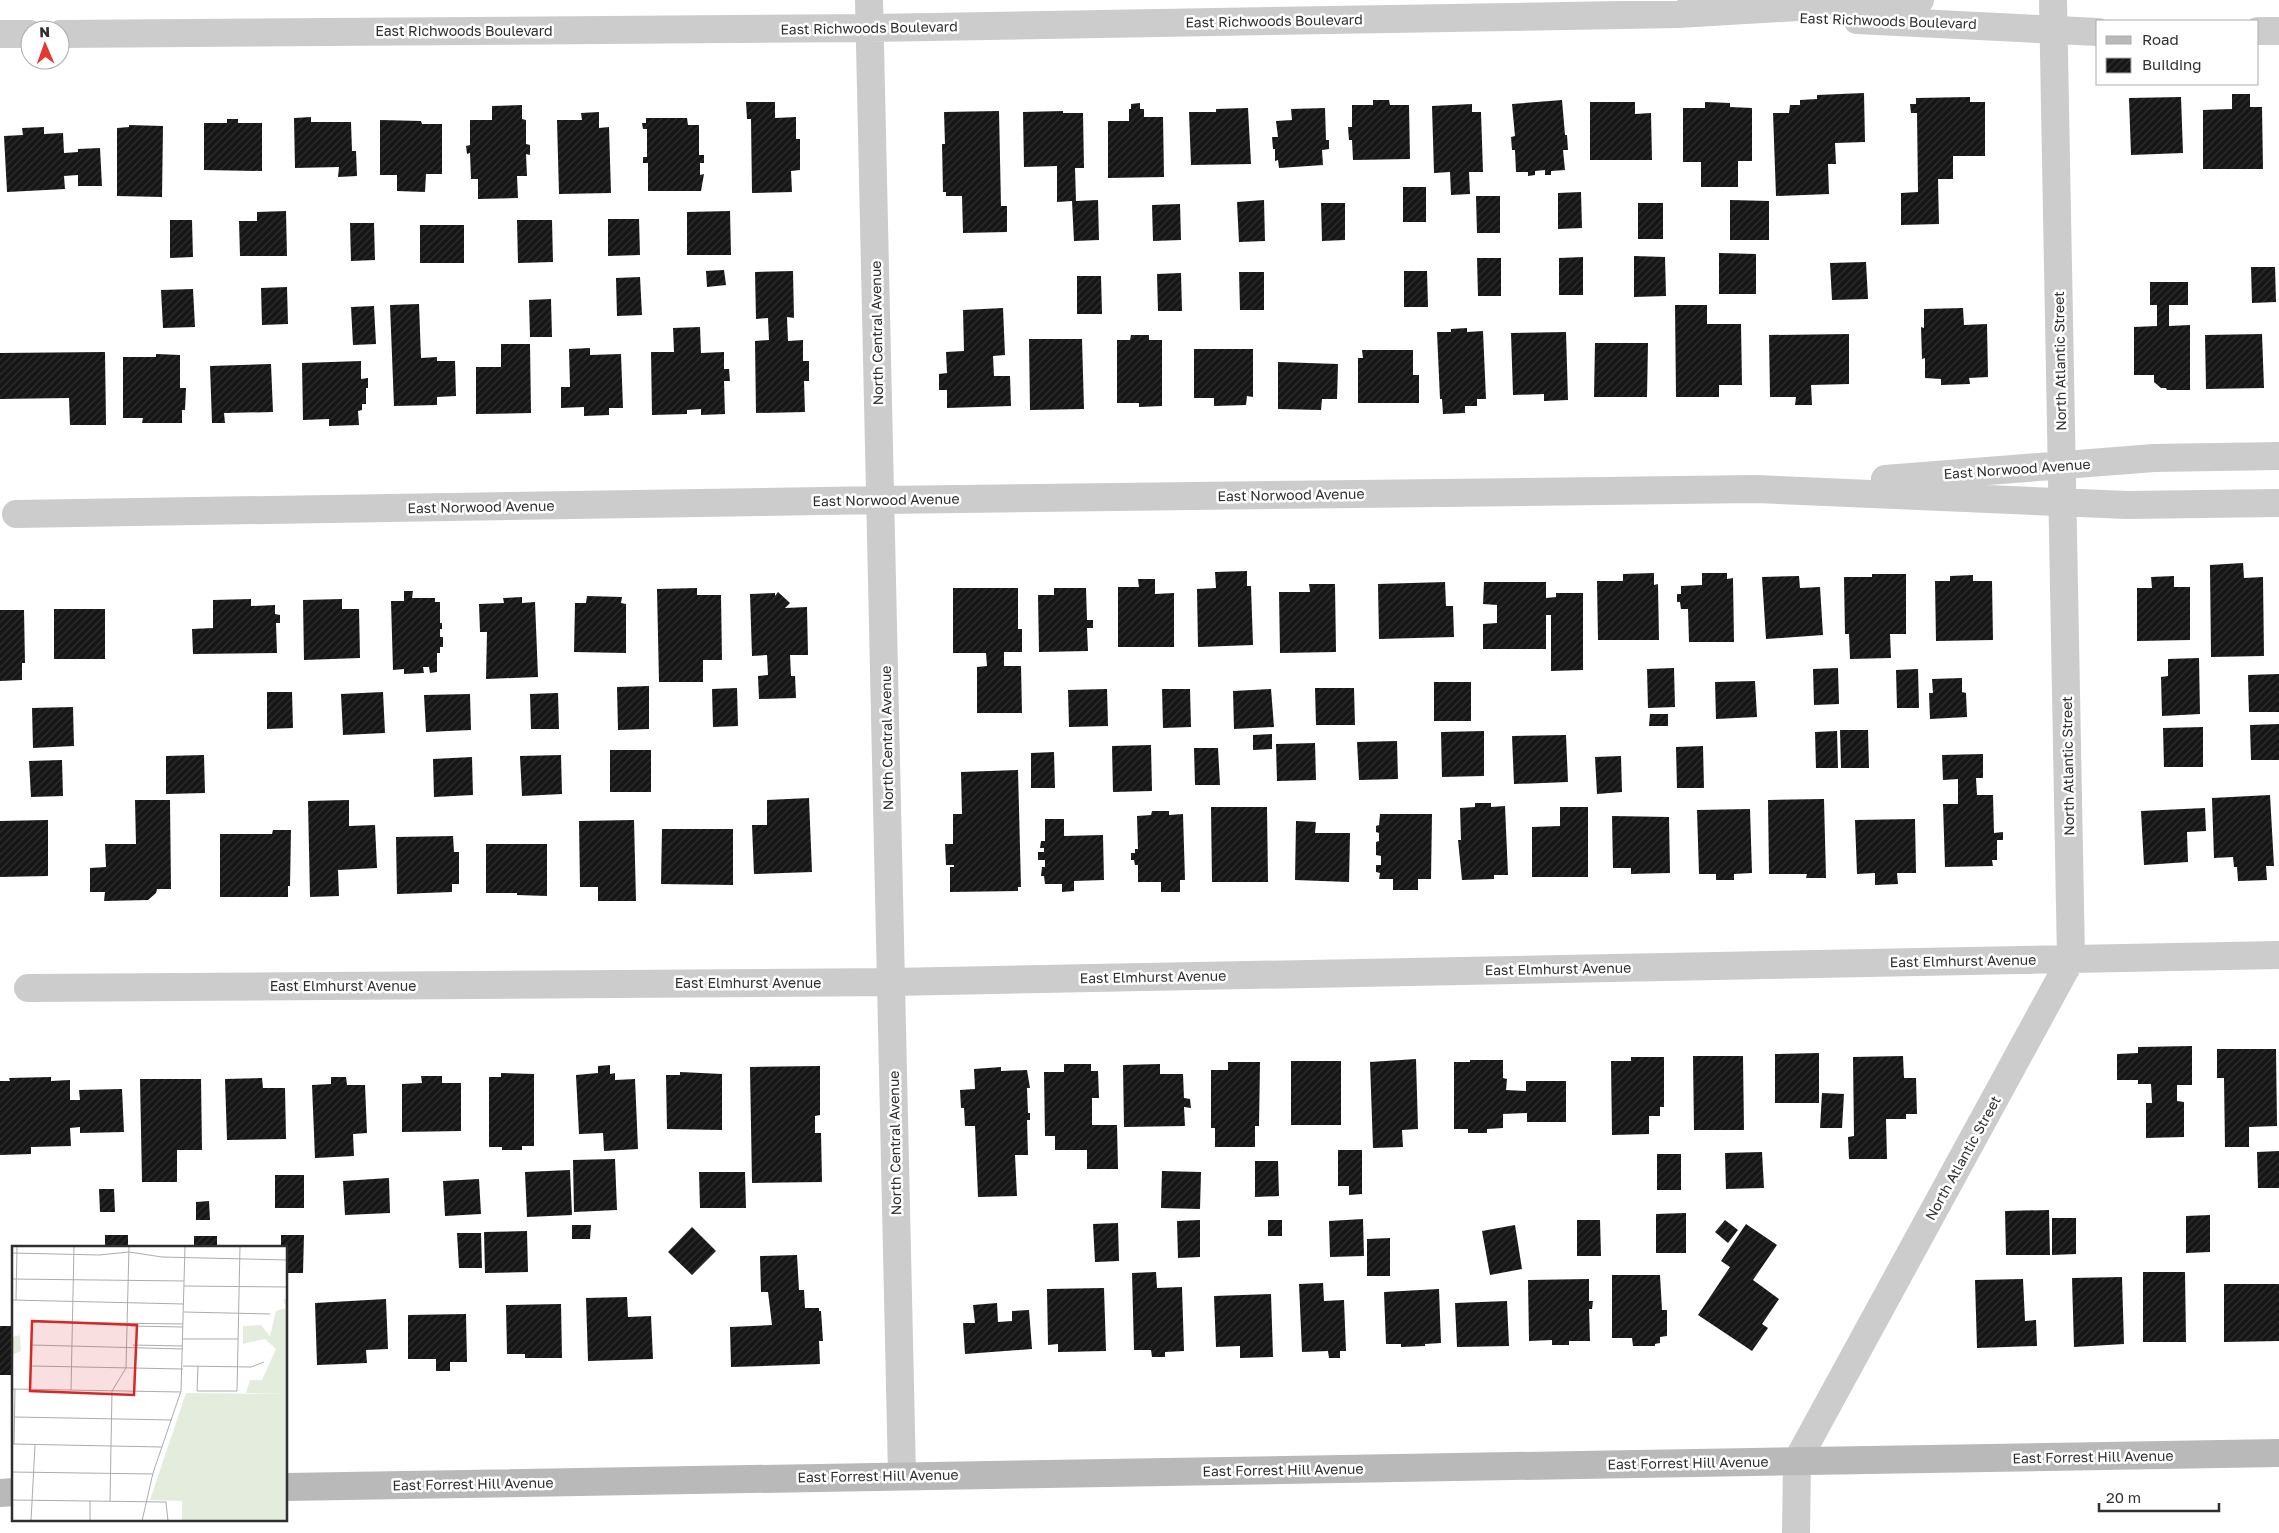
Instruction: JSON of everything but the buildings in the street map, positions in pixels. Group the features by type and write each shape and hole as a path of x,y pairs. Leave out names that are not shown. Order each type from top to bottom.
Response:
{"main road":[{"name":"East Forrest Hill Avenue","path":"288,1487 2279,1453"}],"street":[{"name":"North Central Avenue","path":"870,0 902,1476"},
{"name":"East Richwoods Boulevard","path":"70,34 870,28 1678,14 1920,0"},
{"name":"North Atlantic Street","path":"1797,1462 2071,959 2053,0"},
{"name":"East Richwoods Boulevard","path":"1678,14 1934,22 2096,32"},
{"path":"2259,31 2279,30"},
{"path":"0,34 20,34"},
{"name":"East Norwood Avenue","path":"1756,489 2154,458 2279,456"},
{"name":"East Norwood Avenue","path":"16,514 882,500 1756,489 2127,505 2279,503"},
{"name":"East Elmhurst Avenue","path":"28,988 892,982 2279,955"},
{"path":"1796,1533 1797,1462"}]}
